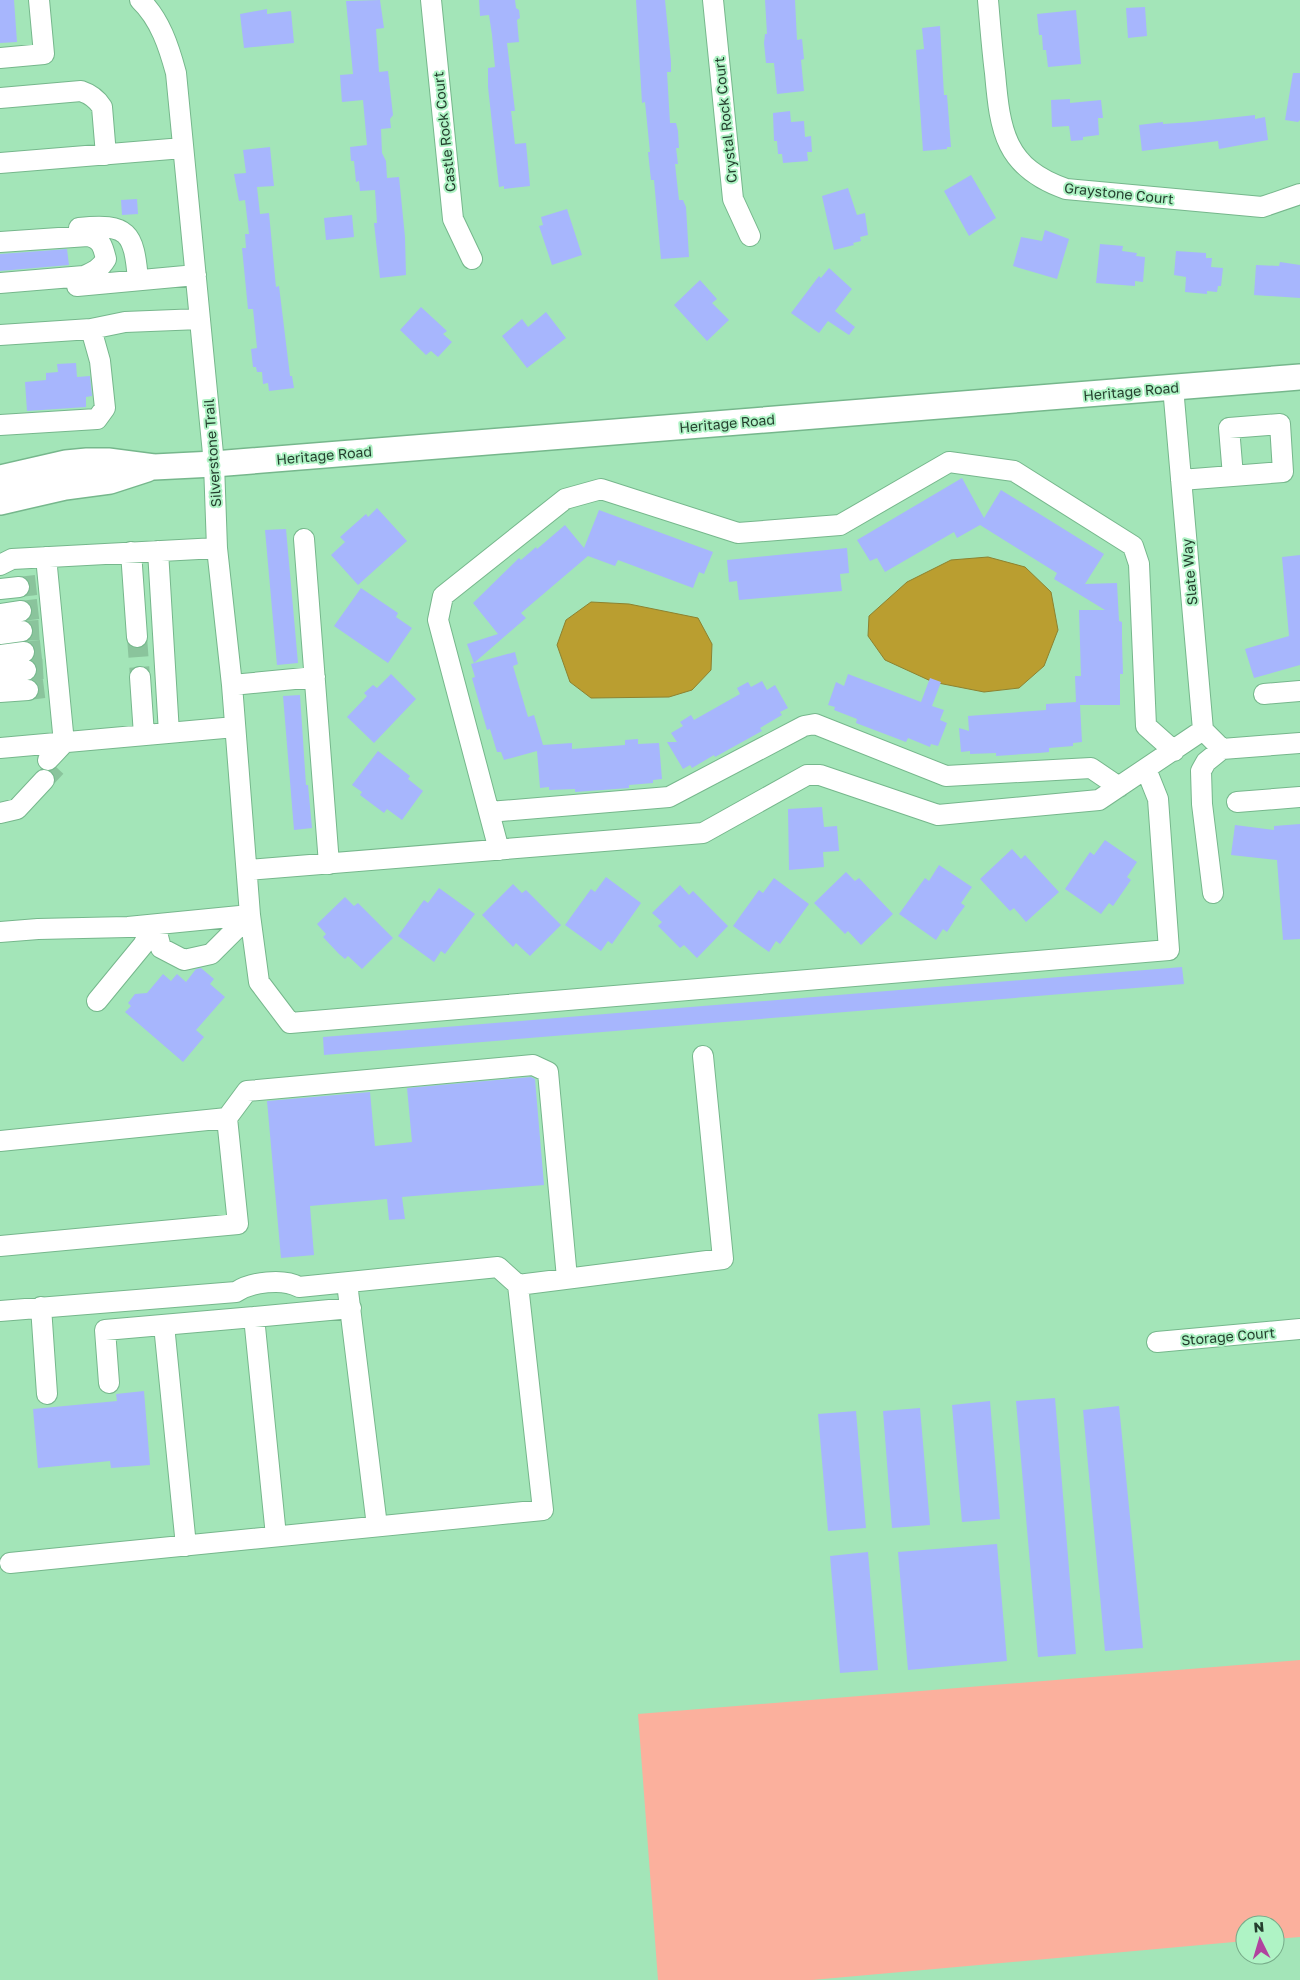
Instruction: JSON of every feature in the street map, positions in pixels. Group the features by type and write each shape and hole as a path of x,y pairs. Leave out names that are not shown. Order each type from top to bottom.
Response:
{"main road":[{"name":"Heritage Road","path":"0,478 66,463 87,461 108,461 154,467 214,464 1300,377"},
{"name":"Heritage Road","path":"0,502 65,487 110,481 154,467"}],"street":[{"path":"0,58 44,54 39,0"},
{"name":"Silverstone Trail","path":"140,0 158,24 169,48 176,73 214,464 217,548 232,684 250,915 259,982 290,1023 1169,950 1158,799 1146,769"},
{"name":"Castle Rock Court","path":"431,0 453,219 472,259"},
{"name":"Crystal Rock Court","path":"713,0 733,199 750,236"},
{"name":"Graystone Court","path":"988,0 1002,128 1016,155 1039,177 1066,189 1262,207 1300,194"},
{"path":"0,98 81,91 86,93 99,101 102,107 106,155"},
{"path":"0,164 183,148"},
{"path":"0,234 97,226 120,229 131,240 138,280"},
{"path":"0,242 102,234 118,240 123,246 124,255 122,263 109,275 0,283"},
{"path":"0,293 196,275"},
{"path":"0,335 91,329 125,322 200,319"},
{"path":"0,426 97,419 105,408 100,361 91,329"},
{"name":"Slate Way","path":"1173,387 1203,730"},
{"path":"499,850 438,620 442,596 565,499 601,489 738,533 840,525 949,462 1014,471 1133,546 1139,564 1146,726 1174,750"},
{"path":"1181,480 1233,476"},
{"path":"304,539 329,864"},
{"path":"0,564 12,558 217,548"},
{"path":"158,551 170,733"},
{"path":"131,552 137,637"},
{"path":"46,557 26,586 37,609 42,669 64,743"},
{"path":"0,614 37,609"},
{"path":"0,634 38,630"},
{"path":"0,655 42,669"},
{"path":"0,673 42,669"},
{"path":"0,692 42,669"},
{"path":"140,677 144,736"},
{"path":"232,684 314,677"},
{"path":"1264,694 1300,690"},
{"path":"489,812 670,796 804,726 815,724 946,776 1091,768 1119,787"},
{"path":"0,748 235,728"},
{"path":"247,870 703,833 807,775 820,775 938,815 1099,800 1203,730 1222,749"},
{"path":"0,807 0,813 17,809 64,743"},
{"path":"1212,893 1202,804 1202,771 1206,762 1222,749 1300,743"},
{"path":"1236,802 1300,797"},
{"path":"155,925 161,948 184,960 211,954 250,915"},
{"path":"0,932 38,928 155,925 250,915"},
{"path":"97,1000 143,945 155,925"},
{"path":"518,1285 723,1258 703,1056"},
{"path":"0,1246 238,1224 227,1118 248,1091 533,1065 548,1072 567,1278"},
{"path":"0,1141 227,1118"},
{"path":"0,1311 236,1292 247,1298 291,1294 299,1287 498,1268 518,1285 543,1510 10,1563"},
{"path":"347,1283 377,1526"},
{"path":"41,1307 47,1394"},
{"path":"109,1383 105,1330 351,1308"},
{"path":"254,1317 276,1536"},
{"path":"164,1325 186,1546"},
{"name":"Storage Court","path":"1157,1342 1300,1329"}],"shaded area":[{"path":"988,557 1025,567 1051,592 1058,630 1044,666 1019,688 984,692 933,682 885,660 868,636 869,616 907,582 951,560"},
{"path":"591,602 629,604 698,618 712,644 711,670 692,690 669,697 591,698 570,682 557,645 566,620"},
{"path":"1300,1660 1300,1937 1285,1938 1285,1915 1235,1915 1235,1942 812,1980 658,1980 638,1714"}],"building":[{"path":"0,0 14,0 17,42 0,43"},
{"path":"380,0 384,28 376,29 379,72 388,71 393,115 390,119 391,128 381,129 382,153 386,161 387,178 399,177 405,237 406,275 380,278 374,223 377,223 375,190 360,191 359,181 356,182 354,161 351,161 350,147 367,145 363,100 342,102 340,75 353,74 346,1"},
{"path":"479,0 515,0 516,8 519,10 520,18 517,20 519,42 507,43 515,111 511,111 515,144 526,143 530,186 504,189 504,186 499,187 488,87 488,68 495,67 492,35 489,15 480,16"},
{"path":"636,0 665,0 671,62 671,72 667,72 670,123 676,123 678,131 679,148 676,148 678,164 675,164 679,200 683,200 686,207 689,257 661,259 654,180 651,180 648,152 650,152 645,102 642,103"},
{"path":"765,0 795,0 797,40 802,39 804,59 801,60 804,91 777,94 774,63 766,63 764,43 765,34 767,34"},
{"path":"1145,7 1147,36 1128,38 1126,8"},
{"path":"267,9 267,14 291,11 294,43 244,48 240,14"},
{"path":"1076,10 1081,64 1048,67 1046,50 1043,50 1042,35 1039,35 1037,14"},
{"path":"940,26 944,95 947,95 951,147 923,151 916,50 924,49 922,28"},
{"path":"1293,73 1300,73 1300,120 1298,122 1285,120"},
{"path":"1070,99 1070,103 1101,100 1103,118 1098,118 1099,135 1083,137 1083,140 1071,141 1069,126 1052,127 1051,100"},
{"path":"790,111 791,122 804,121 805,137 811,136 812,152 807,152 808,161 783,163 782,154 778,154 777,141 774,141 773,113"},
{"path":"1255,115 1255,119 1265,117 1268,140 1219,149 1218,141 1142,151 1139,125 1163,122 1163,124 1192,122"},
{"path":"270,147 274,186 257,187 260,214 269,213 276,287 279,286 290,376 292,376 294,388 269,391 268,383 263,384 262,372 257,372 256,367 253,367 251,349 257,348 253,309 248,309 242,248 246,248 245,234 249,234 245,200 239,201 234,174 246,173 243,150"},
{"path":"971,175 996,218 969,236 944,191"},
{"path":"848,188 857,215 865,213 868,235 860,237 861,241 853,243 854,245 834,250 822,196"},
{"path":"137,199 138,214 122,215 121,200"},
{"path":"567,209 582,255 552,265 539,226 543,225 541,217"},
{"path":"352,215 354,237 326,240 324,218"},
{"path":"1045,230 1069,239 1057,279 1013,266 1021,237 1042,241"},
{"path":"1100,244 1123,246 1122,251 1137,253 1136,256 1145,257 1143,282 1135,281 1135,286 1096,283"},
{"path":"67,249 69,265 0,271 0,254"},
{"path":"1176,251 1206,253 1206,258 1212,258 1211,267 1223,268 1221,286 1218,286 1217,292 1207,291 1207,294 1185,292 1186,277 1174,275"},
{"path":"1280,262 1300,265 1300,298 1254,295 1256,265 1279,266"},
{"path":"829,268 852,289 835,311 855,327 849,335 828,321 819,333 791,313 819,276 821,278"},
{"path":"700,280 717,299 712,303 729,320 707,341 674,305"},
{"path":"421,307 447,331 443,334 452,342 438,357 431,351 426,355 400,330"},
{"path":"546,312 566,338 527,368 502,336 522,319 528,327"},
{"path":"76,363 77,377 90,376 92,396 86,397 86,407 27,411 25,382 46,380 46,373 58,372 57,364"},
{"path":"962,478 984,518 1001,490 1104,554 1085,584 1117,583 1119,621 1122,622 1123,674 1120,674 1120,705 1080,705 1082,742 1073,743 1073,746 1049,748 1049,752 1039,753 996,756 996,753 970,754 970,751 961,752 959,728 969,731 968,716 1046,710 1046,704 1076,702 1075,676 1081,676 1079,610 1105,610 1054,579 1057,573 980,525 957,538 954,532 885,572 877,558 870,561 857,540"},
{"path":"377,508 407,541 358,585 331,555 345,542 340,537 366,514 368,517"},
{"path":"599,510 713,552 704,574 699,572 693,588 618,560 615,566 588,556 521,613 526,618 474,663 467,644 498,634 473,603 519,558 521,560 536,547 537,549 565,525 584,548"},
{"path":"286,529 298,663 277,665 265,530"},
{"path":"847,548 849,573 840,574 842,591 739,600 737,581 729,582 727,560"},
{"path":"1300,555 1300,665 1254,678 1245,649 1289,636 1282,557"},
{"path":"361,588 398,613 396,617 412,628 388,663 334,626"},
{"path":"515,652 518,664 513,666 528,717 534,715 543,745 572,743 572,749 625,745 625,740 638,739 638,744 659,743 662,779 653,780 653,783 629,785 629,788 575,792 575,789 549,790 549,787 540,788 537,751 504,760 501,752 497,752 490,729 487,730 472,678 475,677 471,664"},
{"path":"391,674 416,699 374,743 347,717 367,696 364,693 373,685 377,688"},
{"path":"848,674 921,702 930,678 941,682 932,706 944,710 940,720 947,723 938,746 931,744 930,747 908,738 906,742 856,723 857,719 834,710 835,707 828,705 836,682 844,686"},
{"path":"762,681 767,690 775,685 788,708 780,712 782,715 760,728 762,731 715,757 714,755 692,768 690,765 683,769 667,742 677,742 671,733 683,726 680,722 691,715 694,720 740,694 737,688 748,682 751,687"},
{"path":"300,695 306,785 308,785 312,828 294,830 283,696"},
{"path":"378,751 410,776 408,779 423,791 402,820 387,809 384,813 360,795 362,792 352,785"},
{"path":"822,807 824,827 837,826 839,851 823,852 824,867 789,870 788,809"},
{"path":"1300,824 1300,939 1283,940 1277,860 1231,855 1235,825 1274,830 1274,826"},
{"path":"1105,840 1137,862 1127,877 1131,880 1113,906 1109,903 1101,914 1065,889 1090,852 1094,855"},
{"path":"1012,849 1021,859 1025,855 1059,892 1026,922 1014,908 1010,911 980,879"},
{"path":"939,865 972,887 961,903 965,906 947,932 943,929 936,940 899,914 925,878 929,881"},
{"path":"846,872 855,881 859,878 893,914 861,945 848,931 845,934 814,903"},
{"path":"606,877 641,903 612,944 608,941 601,951 565,925 591,889 595,892"},
{"path":"774,878 809,904 780,944 776,941 769,952 733,926 759,890 763,893"},
{"path":"513,884 522,893 526,890 561,925 530,956 516,943 513,947 482,915"},
{"path":"680,885 689,895 693,891 728,926 697,958 684,945 680,948 658,926 662,922 652,913"},
{"path":"439,888 475,914 445,954 441,951 434,962 398,936 424,900 428,903"},
{"path":"345,897 354,906 358,903 393,938 362,969 348,956 345,959 339,954 323,937 326,934 317,924"},
{"path":"1182,967 1184,984 324,1055 323,1037"},
{"path":"201,968 214,979 210,984 225,997 196,1030 204,1037 183,1062 125,1012 131,1006 128,1003 135,994 147,993 163,974 171,981 177,974 186,982 196,969"},
{"path":"531,1077 535,1079 544,1185 402,1197 405,1219 389,1220 387,1199 310,1206 314,1255 281,1258 267,1101 370,1092 375,1146 412,1142 407,1088"},
{"path":"144,1391 150,1465 111,1468 110,1461 38,1468 33,1409 117,1401 116,1394"},
{"path":"1055,1398 1076,1654 1038,1657 1016,1401"},
{"path":"990,1401 1000,1519 962,1522 952,1405"},
{"path":"1119,1406 1143,1648 1105,1651 1083,1410"},
{"path":"920,1408 930,1525 892,1528 883,1411"},
{"path":"856,1411 866,1528 828,1531 818,1414"},
{"path":"997,1544 1007,1661 908,1670 898,1552"},
{"path":"868,1552 878,1670 840,1673 830,1556"}],"tunnel":[{"path":"19,587 36,585"},
{"path":"21,611 38,609"},
{"path":"22,631 39,630"},
{"path":"137,637 140,677"},
{"path":"24,652 41,650"},
{"path":"26,670 43,669"},
{"path":"28,690 44,688"},
{"path":"44,780 56,767"}]}
